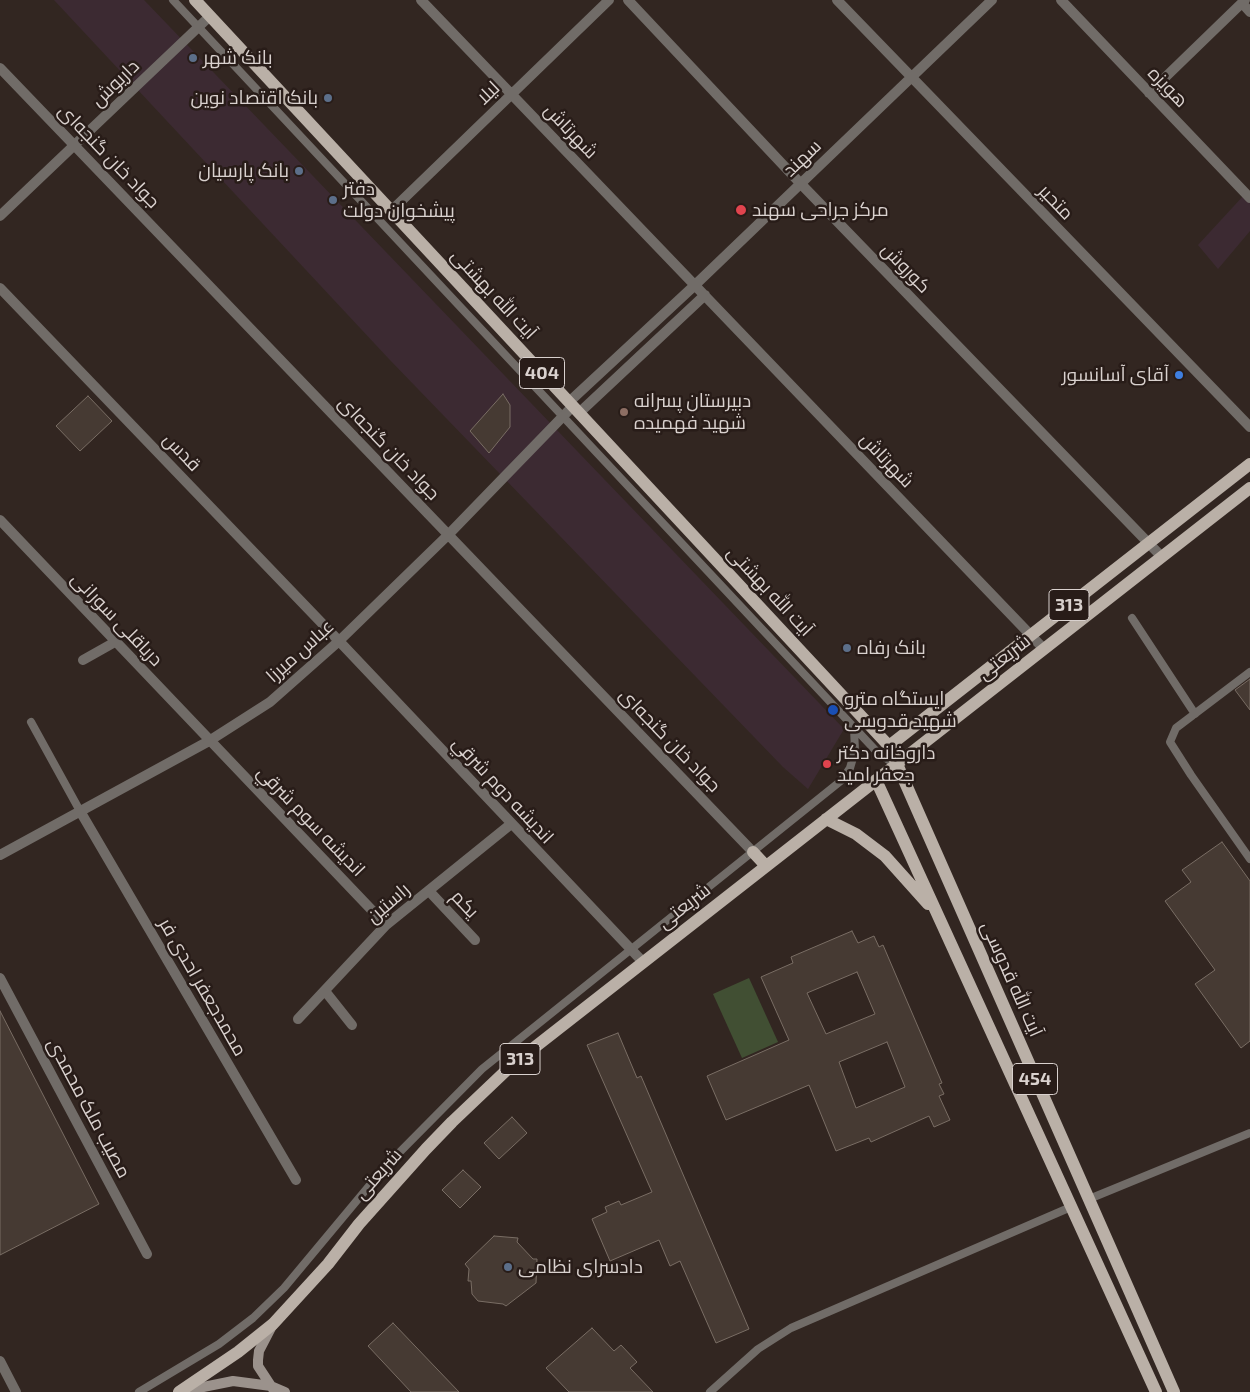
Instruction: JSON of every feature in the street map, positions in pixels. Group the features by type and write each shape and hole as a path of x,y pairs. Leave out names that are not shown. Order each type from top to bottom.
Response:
{"main road":[{"name":"آیت الله بهشتی","path":"195,0 889,746"},
{"name":"شریعتی","path":"889,746 1250,464"},
{"name":"شریعتی","path":"180,1392 238,1352 273,1324 322,1271 378,1201 452,1122 512,1066 1250,488"},
{"name":"آیت الله قدوسی","path":"889,746 1174,1392"},
{"name":"454","path":"876,780 1156,1392"},
{"path":"826,819 856,834 885,856 938,916"},
{"path":"753,852 766,866"},
{"path":"1071,1207 1089,1199"},
{"path":"273,1324 259,1351 258,1366 273,1389"},
{"path":"180,1392 233,1381 285,1392"}],"street":[{"name":"شهرتاش","path":"421,0 1044,649"},
{"name":"لیلا","path":"391,211 609,0"},
{"name":"کوروش","path":"628,0 801,184 1162,557"},
{"name":"متحیر","path":"838,0 1250,427"},
{"name":"سهند","path":"574,407 695,285 992,0"},
{"name":"هویزه","path":"1061,0 1250,198"},
{"path":"1149,92 1243,2 1250,12"},
{"name":"داریوش","path":"0,216 210,16"},
{"name":"جواد خان گنجه‌ای","path":"0,68 753,852"},
{"name":"قدس","path":"0,288 339,641"},
{"path":"574,407 705,295"},
{"name":"عباس میرزا","path":"0,855 209,741 270,702 339,641 448,535 562,417 574,407"},
{"name":"دریاقلی سورانی","path":"0,520 209,741"},
{"name":"انديشه دوم شرقي","path":"339,641 643,962"},
{"path":"83,660 116,642"},
{"name":"اندیشه سوم شرقي","path":"209,741 386,926"},
{"name":"محمدجعفر احدی فر","path":"80,811 296,1180"},
{"name":"راستین","path":"298,1019 386,926 512,824"},
{"name":"یکم","path":"429,891 475,940"},
{"name":"مصیب ملک محمدی","path":"0,978 147,1254"},
{"path":"325,991 352,1025"},
{"path":"0,1361 16,1392"}],"lane":[{"path":"174,0 198,28 854,728 878,753 896,765"},
{"path":"1132,618 1195,714"},
{"path":"1250,672 1176,728 1170,742 1191,776 1250,859"},
{"path":"31,722 80,811"},
{"path":"139,1392 219,1344 258,1313 308,1260 384,1168 464,1086 500,1054 842,780 850,768 855,751 854,728"},
{"path":"1089,1199 1250,1133"},
{"path":"710,1392 758,1349 791,1328 1071,1207"}],"shaded area":[{"path":"54,0 144,0 844,729 808,789 783,767 389,359"},
{"path":"1245,194 1250,199 1250,231 1218,269 1198,245"}],"green space":[{"path":"749,978 778,1042 742,1058 713,994"}],"building":[{"path":"503,394 510,405 510,427 489,453 470,431"},
{"path":"88,396 112,421 80,451 56,426"},
{"path":"1250,679 1250,710 1235,690"},
{"path":"1222,842 1250,881 1250,1041 1241,1048 1195,984 1215,970 1165,901 1191,882 1182,870"},
{"path":"852,931 858,943 874,936 879,947 883,945 942,1083 939,1084 944,1094 939,1096 950,1120 934,1127 929,1116 871,1142 869,1138 836,1151 809,1085 726,1120 707,1076 789,1040 761,977 793,963 791,957","holes":["857,972 875,1014 826,1034 807,993","887,1042 905,1087 856,1108 839,1062"]},
{"path":"0,1011 99,1204 0,1255"},
{"path":"618,1033 637,1078 641,1076 749,1329 716,1343 680,1261 670,1266 659,1240 610,1261 592,1219 607,1212 605,1207 619,1201 621,1205 652,1192 587,1045"},
{"path":"512,1117 527,1133 499,1159 484,1143"},
{"path":"463,1170 481,1187 460,1208 442,1190"},
{"path":"494,1236 518,1238 517,1242 533,1259 537,1259 536,1283 506,1306 478,1301 472,1294 471,1281 468,1281 469,1269 465,1264"},
{"path":"393,1323 459,1392 411,1392 368,1346"},
{"path":"592,1328 614,1351 621,1345 637,1362 630,1368 653,1392 569,1392 546,1368"}],"place":[{"name":"بانک شهر","path":"193,58"},
{"name":"بانک اقتصاد نوین","path":"328,98"},
{"name":"بانک پارسیان","path":"299,171"},
{"name":"دفتر پیشخوان دولت","path":"333,200"},
{"name":"مرکز جراحی سهند","path":"741,210"},
{"name":"آقای آسانسور","path":"1179,375"},
{"name":"دبیرستان پسرانه شهید فهمیده","path":"624,412"},
{"name":"بانک رفاه","path":"847,648"},
{"name":"ایستگاه مترو شهید قدوسی","path":"833,710"},
{"name":"داروخانه دکتر جعفر امید","path":"827,764"},
{"name":"دادسرای نظامی","path":"508,1267"}]}
